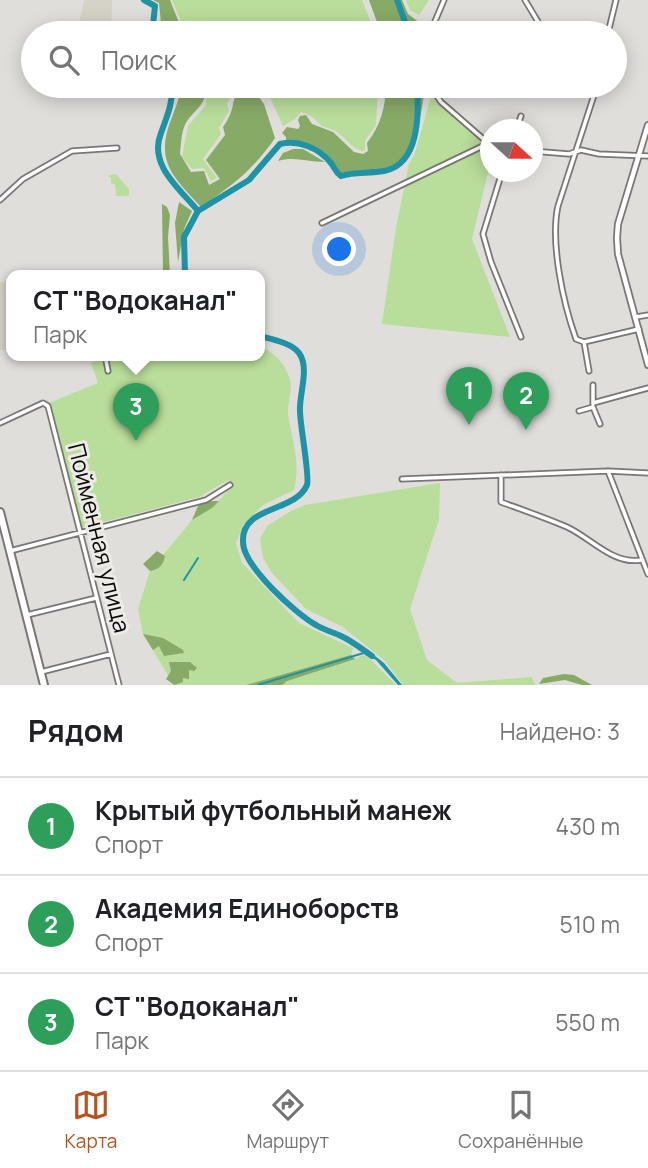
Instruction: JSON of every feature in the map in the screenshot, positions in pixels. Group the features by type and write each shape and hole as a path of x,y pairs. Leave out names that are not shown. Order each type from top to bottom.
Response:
{"main road":[{"path":"0,512 44,685"}],"street":[{"path":"435,21 444,0"},
{"path":"525,0 538,21"},
{"path":"611,21 616,0"},
{"path":"438,98 480,135"},
{"path":"593,98 555,220 556,249 576,339 584,342 639,329"},
{"path":"648,125 618,224 617,238 618,254 648,365"},
{"path":"0,200 23,179 72,151 117,148"},
{"path":"322,223 480,149"},
{"path":"543,152 569,154 581,150 599,154 648,156"},
{"path":"499,182 483,234 491,262 521,337"},
{"path":"636,317 648,315"},
{"path":"584,342 589,371"},
{"path":"106,361 108,371"},
{"path":"593,385 593,405 600,424"},
{"path":"579,411 648,388"},
{"name":"Пойменная улица","path":"0,423 43,403 48,406 119,685"},
{"path":"402,479 608,471 648,473"},
{"path":"608,471 648,574"},
{"path":"501,475 501,502 570,528 605,552 633,561 641,560"},
{"path":"10,551 206,500 230,485"},
{"path":"26,615 96,598"},
{"path":"41,672 111,654"}],"shaded area":[{"path":"84,0 112,0 111,21 80,21"},
{"path":"0,282 6,282 6,350 0,350"}],"green space":[{"path":"153,0 170,0 178,21 161,21 159,3"},
{"path":"172,0 362,0 370,21 181,21"},
{"path":"369,0 402,0 408,14 417,21 377,21"},
{"path":"406,0 429,0 419,15 410,10"},
{"path":"178,98 204,98 184,128 180,154 191,172 204,171 209,185 220,179 206,160 225,135 223,127 235,98 260,98 275,138 241,177 201,207 175,177 166,157 167,133"},
{"path":"206,98 230,98 227,104 229,111 219,128 221,134 203,159 217,178 211,181 204,168 192,169 182,157 188,126 206,105"},
{"path":"270,98 377,98 376,125 365,141 365,150 362,151 336,131 322,126 311,116 301,112 283,126"},
{"path":"385,98 423,98 410,148 395,166 384,171 341,176 321,154 298,143 286,143 286,137 282,133 287,127 298,129 300,116 306,115 312,124 333,132 354,152 363,154 368,151 367,143 376,130"},
{"path":"430,98 480,138 480,182 486,182 472,239 510,337 382,324 396,228 409,164 415,153"},
{"path":"303,149 325,162 295,159 278,161 283,153"},
{"path":"116,174 129,189 129,196 116,196 115,184 111,184 111,177 108,177"},
{"path":"179,202 192,211 184,229 178,262 175,223"},
{"path":"162,204 167,207 170,215 170,270 163,270"},
{"path":"265,349 274,355 287,372 290,381 288,414 296,461 296,480 294,490 263,505 243,525 236,543 242,563 299,623 353,648 351,655 355,659 363,655 369,658 396,685 174,685 143,634 138,609 150,571 192,520 212,508 233,485 228,480 199,497 81,528 49,403 98,383 91,363 265,361"},
{"path":"440,483 439,519 410,609 427,660 457,683 532,677 535,685 403,685 385,661 343,627 306,609 272,573 263,558 260,539 267,526 305,505"},
{"path":"206,501 219,501 192,520 198,506"},
{"path":"157,551 165,556 164,559 160,566 150,571 143,564"},
{"path":"143,634 163,638 184,653 164,656 159,646 153,650"},
{"path":"351,655 355,659 282,685 246,685"},
{"path":"169,662 190,662 197,668 194,671 189,670 189,679 183,678 183,682 174,685 166,679 171,671"},
{"path":"574,675 592,685 565,680 539,684 543,678"}],"water":[{"path":"370,652 384,663 402,685 398,685 376,660 365,654"}],"waterway":[{"path":"144,0 155,6 153,21"},
{"path":"397,0 405,21"},
{"path":"172,98 158,145 159,156 168,176 198,211"},
{"path":"185,270 184,237 198,211 249,180 280,144 294,143 314,149 326,157 341,176 384,171 405,159 411,148 417,123 418,98"},
{"path":"265,337 292,347 302,359 304,373 300,411 308,480 301,494 292,501 250,521 243,542 245,552 261,576 296,611 372,656"},
{"path":"184,580 198,558"},
{"path":"258,685 367,652"}],"place":[{"name":"Крытый футбольный манеж","path":"469,425"},
{"name":"Академия Единоборств","path":"526,430"},
{"name":"СТ \"Водоканал\"","path":"136,441"}]}
